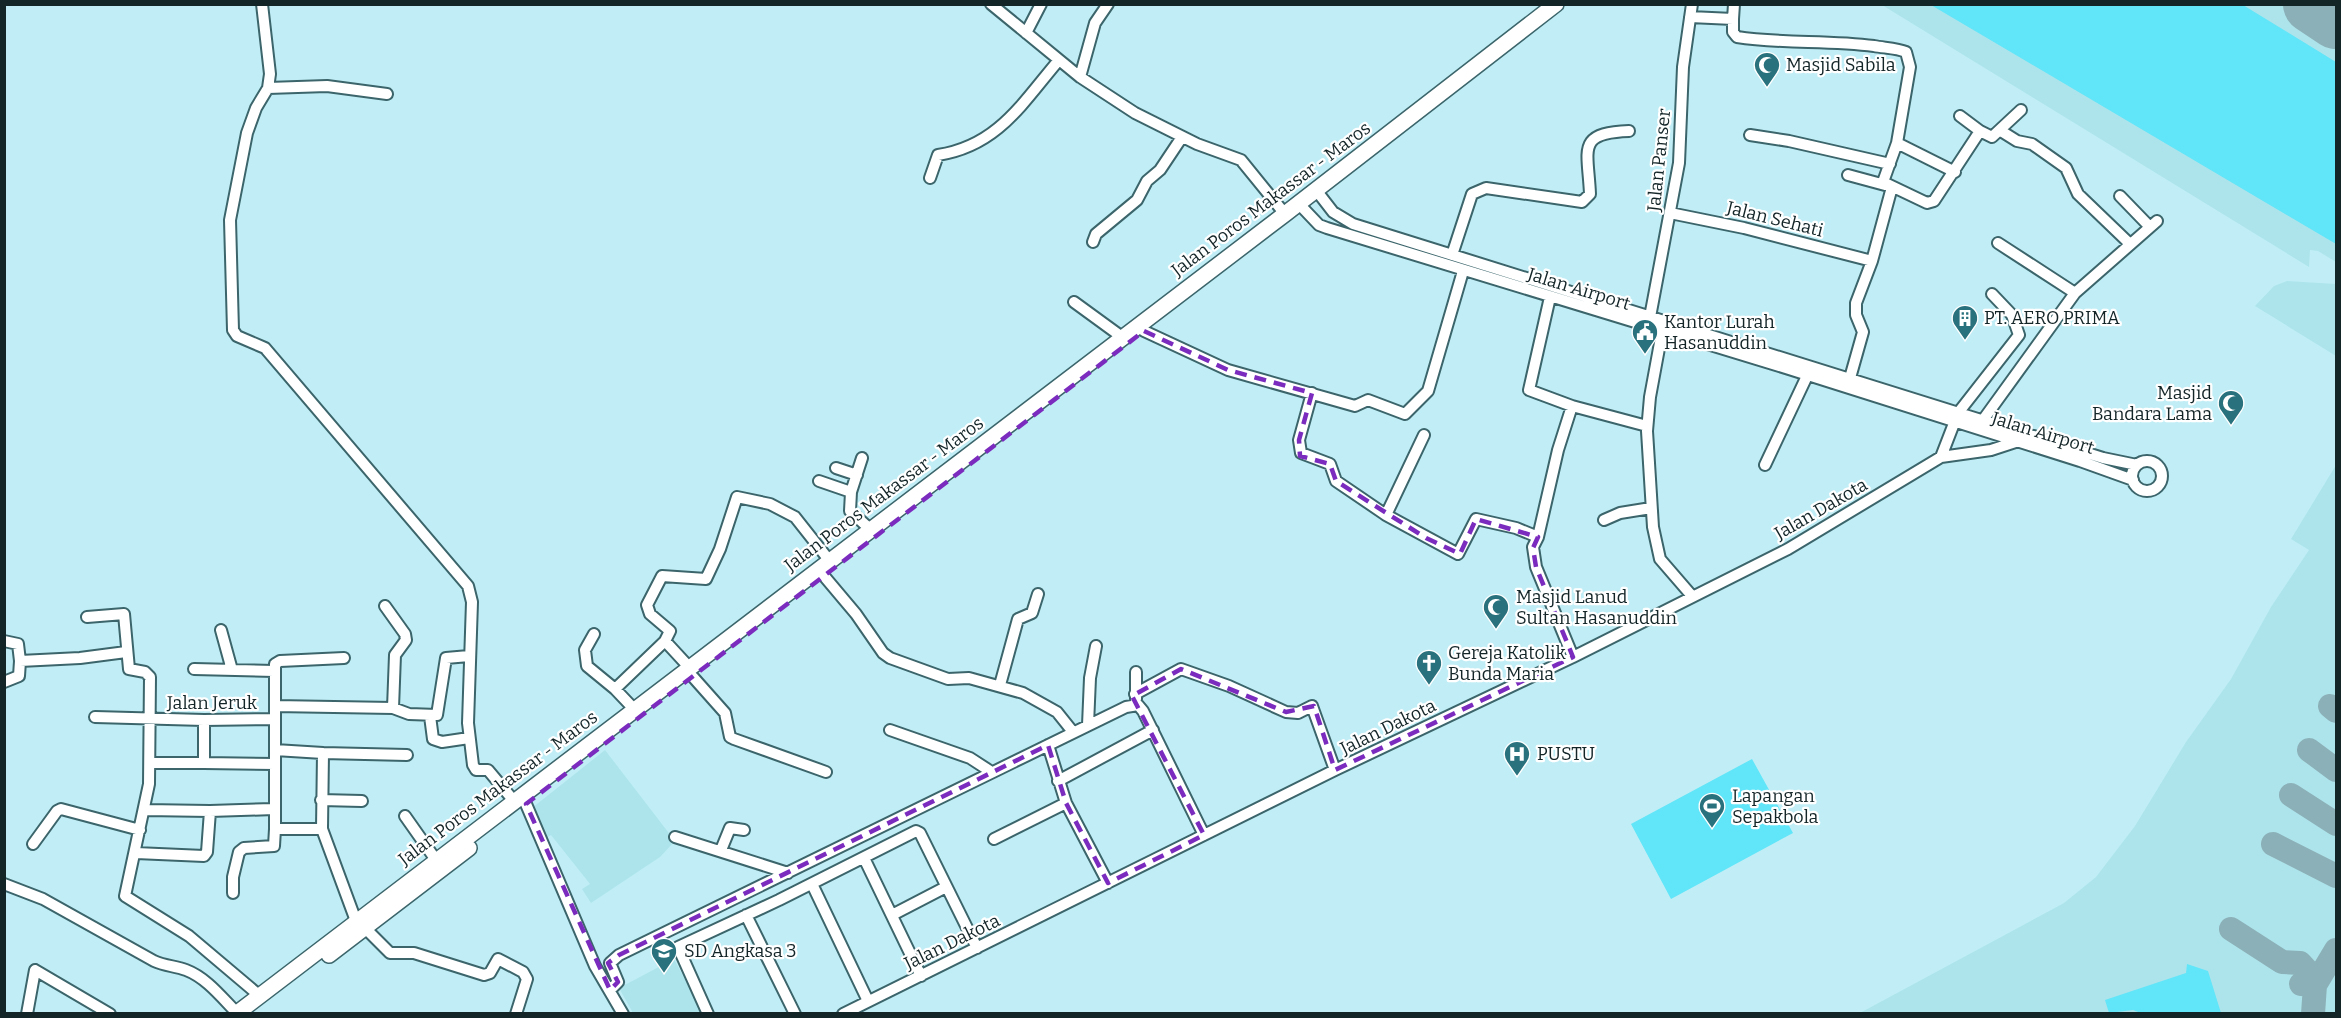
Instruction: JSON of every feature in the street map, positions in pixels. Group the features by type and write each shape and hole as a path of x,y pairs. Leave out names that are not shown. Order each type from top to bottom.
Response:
{"highway":[{"name":"Jalan Poros Makassar - Maros","path":"1319,194 1556,4"},
{"name":"Jalan Poros Makassar - Maros","path":"252,1014 436,860 520,802 634,710 691,672 829,560 851,550 1144,331 1301,207 1569,4"},
{"name":"Jalan Poros Makassar - Maros","path":"237,1013 360,924 691,672 824,576 870,529 1285,214 1301,207"}],"street":[{"path":"262,4 270,74 268,88 256,108 247,133 230,220 233,330 237,336 265,348 468,586 472,602 469,656 469,738 474,768 488,770 520,802 595,966 623,1014"},
{"path":"991,4 1080,77 1135,113 1182,137 1241,160 1285,214"},
{"path":"1026,33 1041,4"},
{"path":"1080,77 1095,23 1108,4"},
{"name":"Jalan Panser","path":"1650,317 1679,163 1683,67 1692,4"},
{"path":"1734,4 1733,32 1737,38 1774,42 1792,39 1844,42 1906,52 1910,67 1897,143 1883,179 1888,186 1872,261 1855,309 1863,332 1850,378"},
{"path":"1690,17 1734,20"},
{"path":"930,178 938,155 968,147 1013,117 1059,60"},
{"path":"268,88 327,86 387,94"},
{"path":"1960,116 1989,138 2001,131 2021,110"},
{"path":"1452,255 1472,194 1486,188 1582,202 1590,194 1589,145 1594,137 1603,132 1629,131"},
{"path":"1848,176 1888,186 1930,203 1955,172 1980,131"},
{"path":"2001,131 2017,141 2032,144 2066,168 2078,194 2129,243"},
{"path":"1750,135 1789,141 1890,164"},
{"path":"1093,242 1096,234 1140,198 1145,183 1160,170 1182,137"},
{"path":"1897,143 1955,172"},
{"name":"Jalan Airport","path":"1319,194 1341,218 1384,239 1463,271 1550,297 1630,316 1650,317 1791,365 1807,376 1956,418 1983,420 2103,458 2137,465"},
{"path":"1983,420 2075,293 2129,243 2154,224 2120,196"},
{"name":"Jalan Airport","path":"1301,207 1327,228 1452,255 1630,316 1662,332 1850,378 2018,443 2080,460 2133,480"},
{"name":"Jalan Sehati","path":"1670,213 1744,228 1872,261"},
{"path":"1998,243 2075,293"},
{"path":"1144,331 1228,370 1354,406 1368,400 1405,414 1428,391 1463,271"},
{"path":"1992,294 2012,315 2023,331 1956,418 1941,457 1991,450 2034,436"},
{"path":"1550,297 1529,390 1572,406 1647,426"},
{"path":"1074,302 1122,337"},
{"path":"1662,332 1647,426 1654,539 1660,559 1692,596"},
{"path":"1765,465 1807,376"},
{"path":"1312,393 1299,440 1301,453 1330,464 1336,481 1386,515 1458,554 1476,519 1516,528 1538,537"},
{"path":"1572,406 1558,450 1538,537 1533,547 1536,567 1573,657"},
{"path":"1386,515 1424,435"},
{"name":"Jalan Dakota","path":"843,1014 1204,835 1573,657 1788,549 1941,457"},
{"path":"861,458 851,492 850,511 870,529"},
{"path":"2145,462 2154,464 2161,472 2162,478 2157,487 2147,491 2135,486 2133,472 2137,465 2145,462"},
{"path":"836,468 857,474"},
{"path":"819,481 851,492"},
{"path":"615,689 665,641 670,631 647,610 662,576 706,579 737,497 770,504 795,517 829,560"},
{"path":"1604,520 1620,513 1652,508"},
{"path":"824,576 856,614 883,653 890,658 948,679 969,678 999,685 1058,712 1073,732"},
{"path":"999,685 1018,619 1032,613 1038,594"},
{"path":"384,606 405,634 406,640 395,655 393,708"},
{"path":"87,617 124,615 129,669 145,672 150,677 150,763 145,810 136,853 124,892 126,899 180,929 260,996"},
{"path":"221,630 232,670"},
{"path":"594,634 585,650 584,659 591,671 615,689 634,710"},
{"path":"4,641 18,644 20,661 19,676 4,682"},
{"path":"665,641 725,713 730,736 734,740 826,772"},
{"path":"1088,725 1090,678 1096,646"},
{"path":"20,661 80,658 126,652"},
{"path":"275,706 393,708 430,716 437,715 446,658 469,656"},
{"path":"233,892 233,877 239,852 244,849 274,846 274,671 276,664 280,661 344,658"},
{"path":"194,669 274,671"},
{"path":"610,990 618,982 610,963 619,955 990,771 1126,707 1181,669 1229,686 1286,712 1298,712 1312,706 1335,771"},
{"path":"1136,672 1136,700 1204,835"},
{"path":"430,716 433,739 442,742 469,738"},
{"name":"Jalan Jeruk","path":"95,717 274,719"},
{"path":"204,720 204,763"},
{"path":"890,730 970,758 990,771"},
{"path":"1058,781 1153,730"},
{"path":"1048,745 1066,802 1108,883"},
{"path":"275,750 407,755"},
{"path":"323,753 322,829 360,924 390,954 414,953 484,975 490,973 498,960 523,972 527,979 516,1014"},
{"path":"150,763 275,764"},
{"path":"321,800 362,801"},
{"path":"994,839 1066,802"},
{"path":"33,844 57,811 61,809 140,830"},
{"path":"145,810 274,809"},
{"path":"136,853 204,856 207,852 210,811"},
{"path":"405,816 436,860"},
{"path":"722,850 730,828 744,830"},
{"path":"275,829 322,829"},
{"path":"708,1014 678,947 918,831 977,948"},
{"path":"675,837 722,850 788,873"},
{"path":"864,858 921,976"},
{"path":"4,884 43,899 154,961 170,968 184,969 202,978 237,1013"},
{"path":"812,884 868,1001"},
{"path":"892,915 946,887"},
{"path":"746,915 795,1014"},
{"path":"27,1014 35,970 111,1014"}],"highlighted area":[{"path":"1144,331 1228,370 1312,393 1299,440 1300,456 1330,464 1336,481 1426,538 1460,554 1476,519 1538,537 1533,548 1536,567 1573,657 1335,770 1314,706 1286,712 1181,669 1132,696 1204,835 1108,883 1066,803 1048,745 619,955 608,963 618,982 610,990 526,804"}],"shaded area":[{"path":"1882,5 2336,5 2336,262 2318,251 2310,250 2309,267"},
{"path":"1931,5 2243,5 2336,62 2336,244"},
{"path":"2287,281 2336,284 2336,356 2255,306 2274,286"},
{"path":"2336,465 2336,1013 1858,1014 2064,903 2096,877 2135,826 2186,742 2231,679 2271,607 2309,550 2291,539"},
{"path":"605,750 675,841 660,857 591,903 582,889 590,884 551,835 546,838 532,808"},
{"name":"Lapangan Sepakbola","path":"1752,759 1793,833 1671,899 1631,824"},
{"name":"SD Angkasa 3","path":"674,959 703,1013 633,1013 619,988"},
{"path":"2187,964 2208,971 2221,1013 2143,1014 2133,1010 2109,1013 2105,1000 2186,973"}],"taxiway":[{"path":"2330,706 2336,711"},
{"path":"2309,750 2336,770"},
{"path":"2291,795 2336,824"},
{"path":"2273,844 2336,876"},
{"path":"2231,929 2282,962 2300,963 2312,976 2315,985 2336,950"},
{"path":"2301,984 2315,985 2313,1014"}],"runway":[{"path":"2312,4 2336,20"}],"place":[{"name":"Masjid Sabila","path":"1767,88"},
{"name":"PT. AERO PRIMA","path":"1965,341"},
{"name":"Kantor Lurah Hasanuddin","path":"1645,355"},
{"name":"Masjid Bandara Lama","path":"2231,426"},
{"name":"Masjid Lanud Sultan Hasanuddin","path":"1496,630"},
{"name":"Gereja Katolik Bunda Maria","path":"1429,686"},
{"name":"PUSTU","path":"1517,777"},
{"name":"Lapangan Sepakbola","path":"1712,829"},
{"name":"SD Angkasa 3","path":"664,974"}]}
